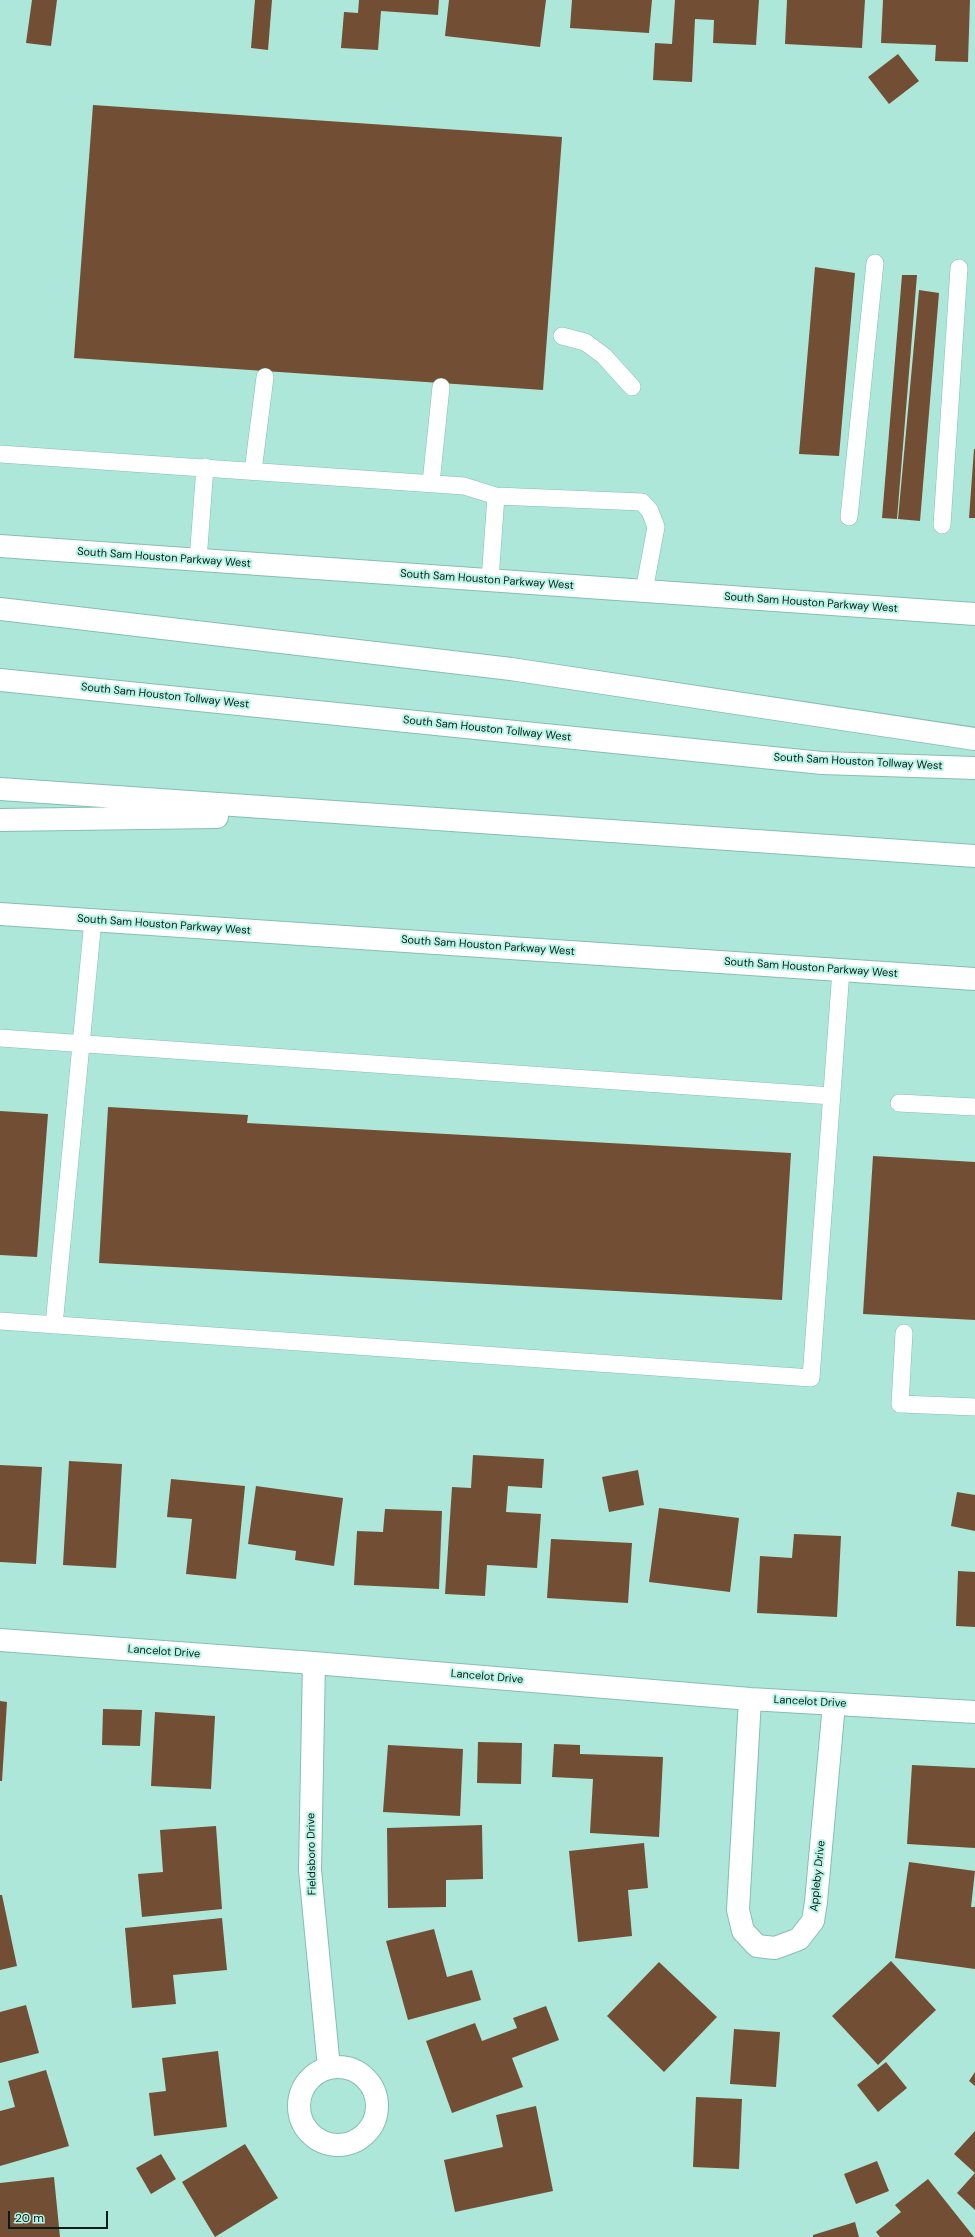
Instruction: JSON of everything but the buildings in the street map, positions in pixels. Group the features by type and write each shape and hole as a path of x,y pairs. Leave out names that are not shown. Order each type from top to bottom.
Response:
{"main road":[{"name":"South Sam Houston Parkway West","path":"0,546 975,614"},
{"path":"0,609 511,668 975,739"},
{"name":"South Sam Houston Tollway West","path":"0,680 822,763 975,768"},
{"path":"0,789 975,856"},
{"path":"0,820 64,818 395,817"},
{"name":"South Sam Houston Parkway West","path":"0,914 975,979"},
{"name":"Lancelot Drive","path":"0,1640 314,1663 750,1699 975,1712"},
{"name":"Fieldsboro Drive","path":"314,1663 310,1870 328,2068"},
{"name":"Appleby Drive","path":"750,1699 738,1910 743,1931 757,1946 775,1948 799,1939 813,1921 834,1704"}],"lane":[{"path":"849,517 875,263"},
{"path":"942,525 958,268"},
{"path":"562,336 585,342 604,356 632,387"},
{"path":"253,471 266,377"},
{"path":"431,483 441,387"},
{"path":"0,454 431,483 464,486 496,496 642,502 650,510 656,527 644,591"},
{"path":"198,560 205,467"},
{"path":"490,580 496,496"},
{"path":"54,1325 93,920"},
{"path":"0,1321 811,1378 841,970"},
{"path":"0,1038 832,1096"},
{"path":"899,1103 975,1107"},
{"path":"904,1333 900,1404 975,1407"}]}
